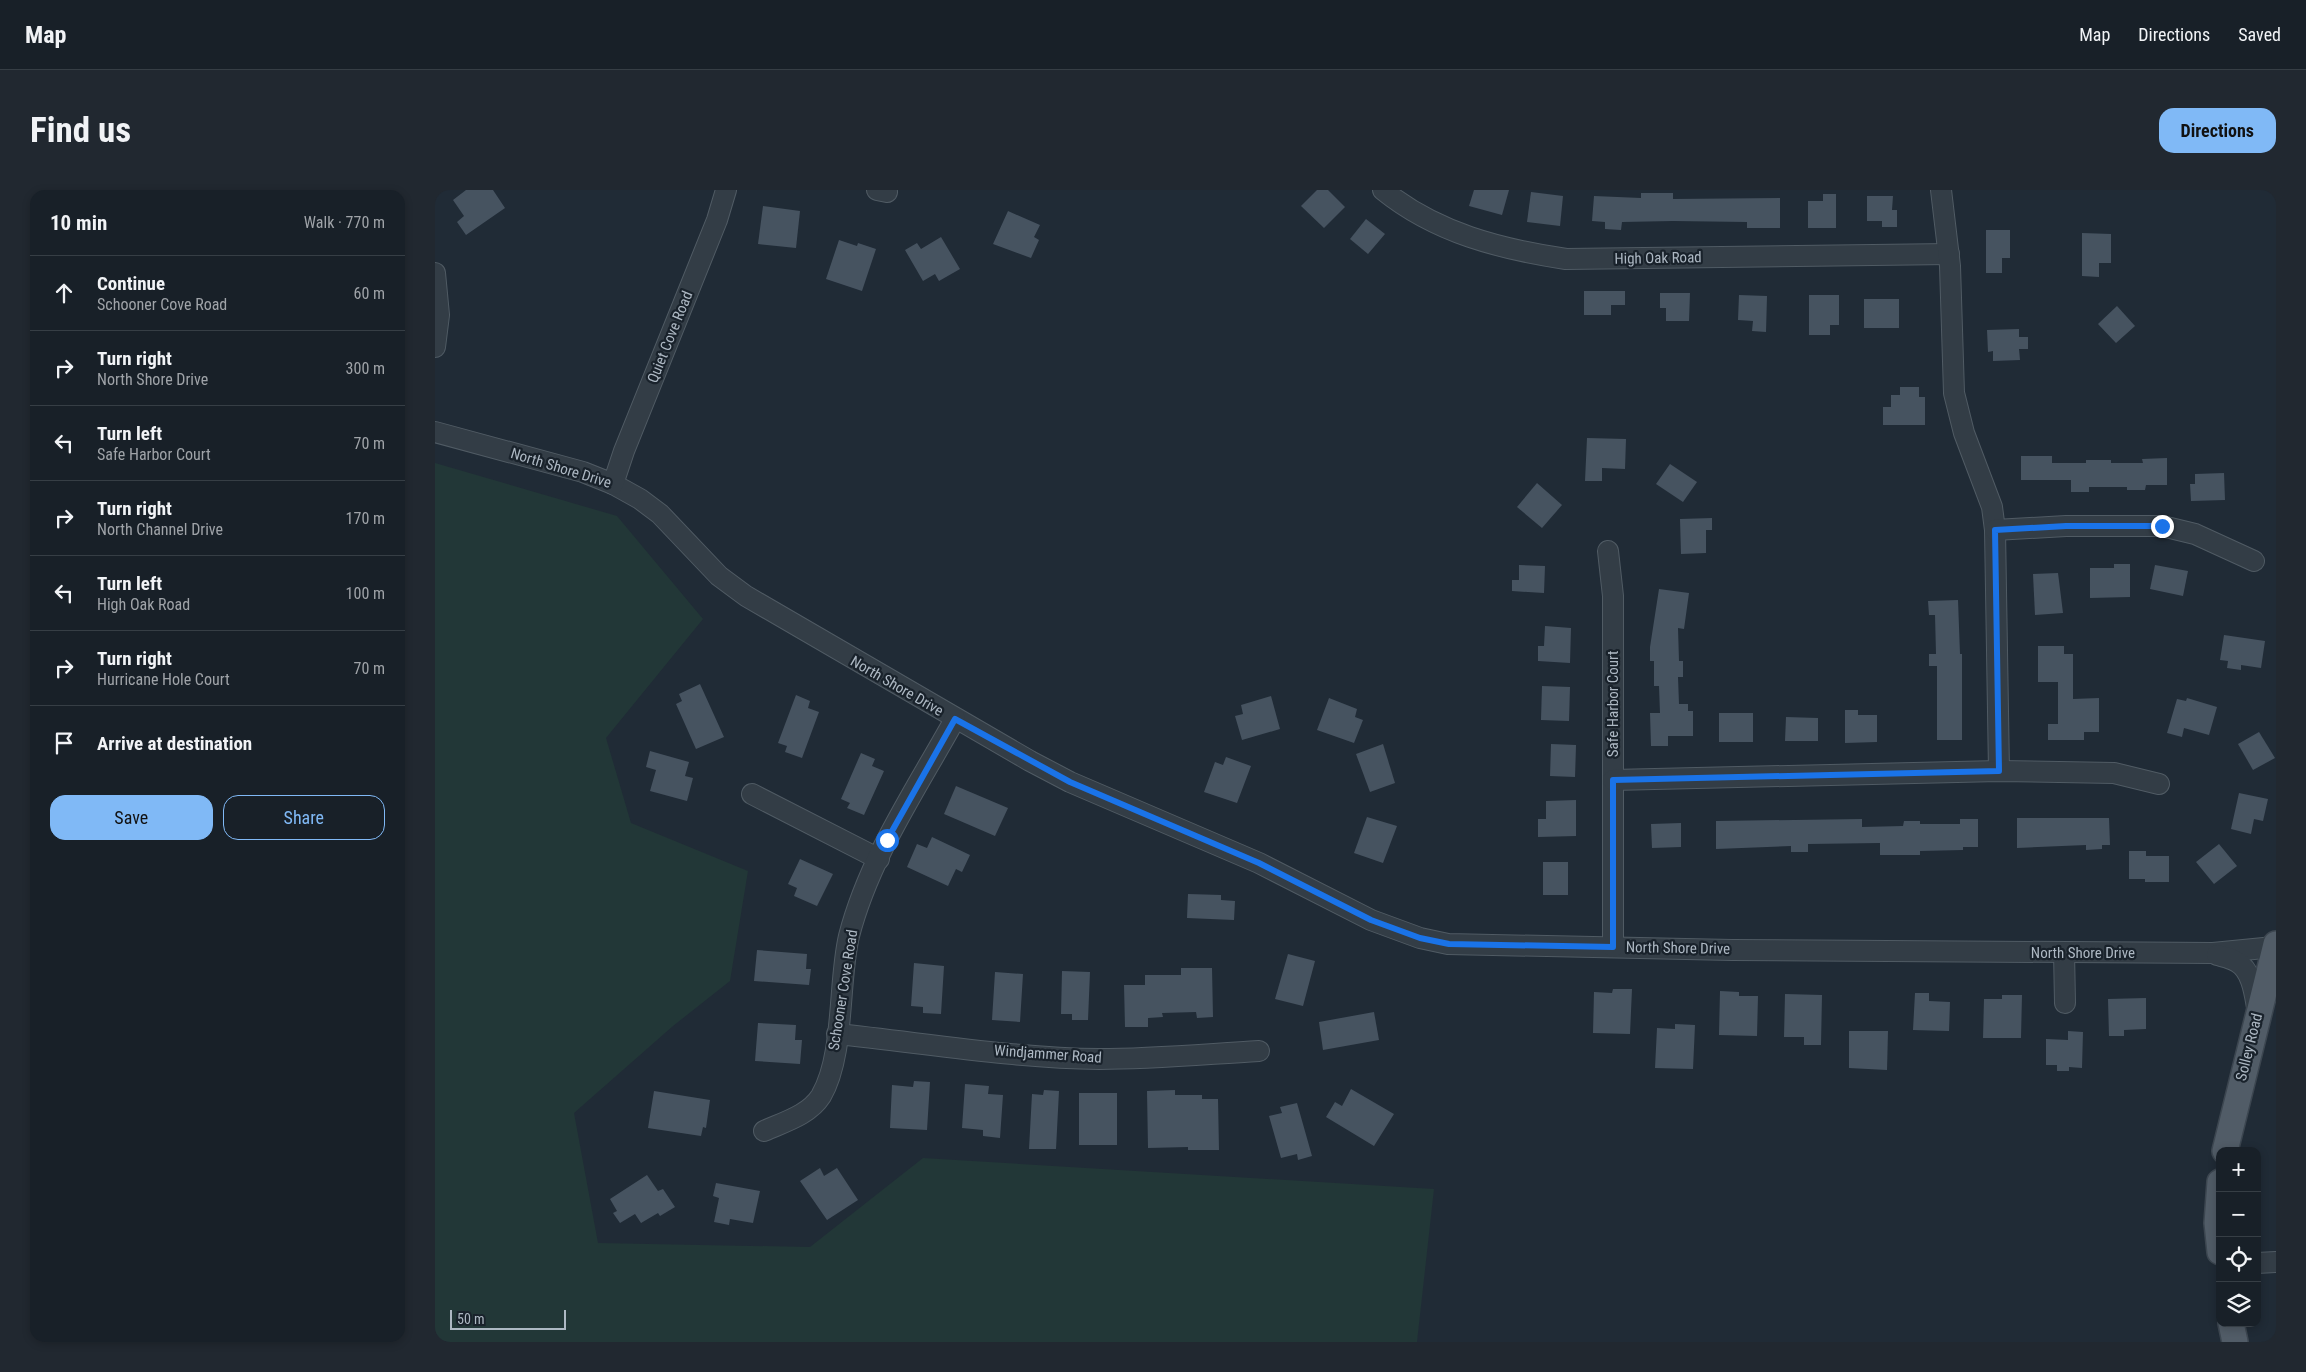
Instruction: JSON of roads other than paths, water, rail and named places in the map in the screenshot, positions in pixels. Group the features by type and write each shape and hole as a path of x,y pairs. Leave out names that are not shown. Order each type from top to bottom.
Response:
{"main road":[{"name":"Solley Road","path":"2226,1147 2275,946"},
{"path":"2218,1237 2217,1223 2219,1192"},
{"path":"2232,1327 2235,1342"}],"street":[{"name":"Quiet Cove Road","path":"613,484 717,220 726,190"},
{"name":"High Oak Road","path":"1383,190 1418,214 1483,243 1526,253 1566,258 1949,254"},
{"path":"1941,190 1949,254 1954,393 1964,433 1992,507 1995,530 1999,771"},
{"path":"435,273 439,315 435,347"},
{"name":"North Shore Drive","path":"435,432 583,472 613,484 640,499 660,514 719,576 746,596 955,719 1070,782 1259,863 1371,920 1420,938 1449,944 2065,952 2213,953 2275,946"},
{"path":"1995,530 2066,526 2162,526 2195,534 2254,561"},
{"name":"Safe Harbor Court","path":"1608,551 1613,596 1613,947"},
{"name":"Schooner Cove Road","path":"764,1131 801,1115 821,1095 831,1069 849,937 867,882 955,719"},
{"path":"1613,780 1999,771 2114,773 2159,784"},
{"path":"751,794 879,859"},
{"path":"2065,952 2065,1003"},
{"path":"2213,953 2237,962 2243,967 2254,992 2258,1013"},
{"name":"Windjammer Road","path":"837,1034 1012,1053 1097,1059 1148,1058 1259,1051"},
{"path":"2261,1263 2276,1262"}]}
